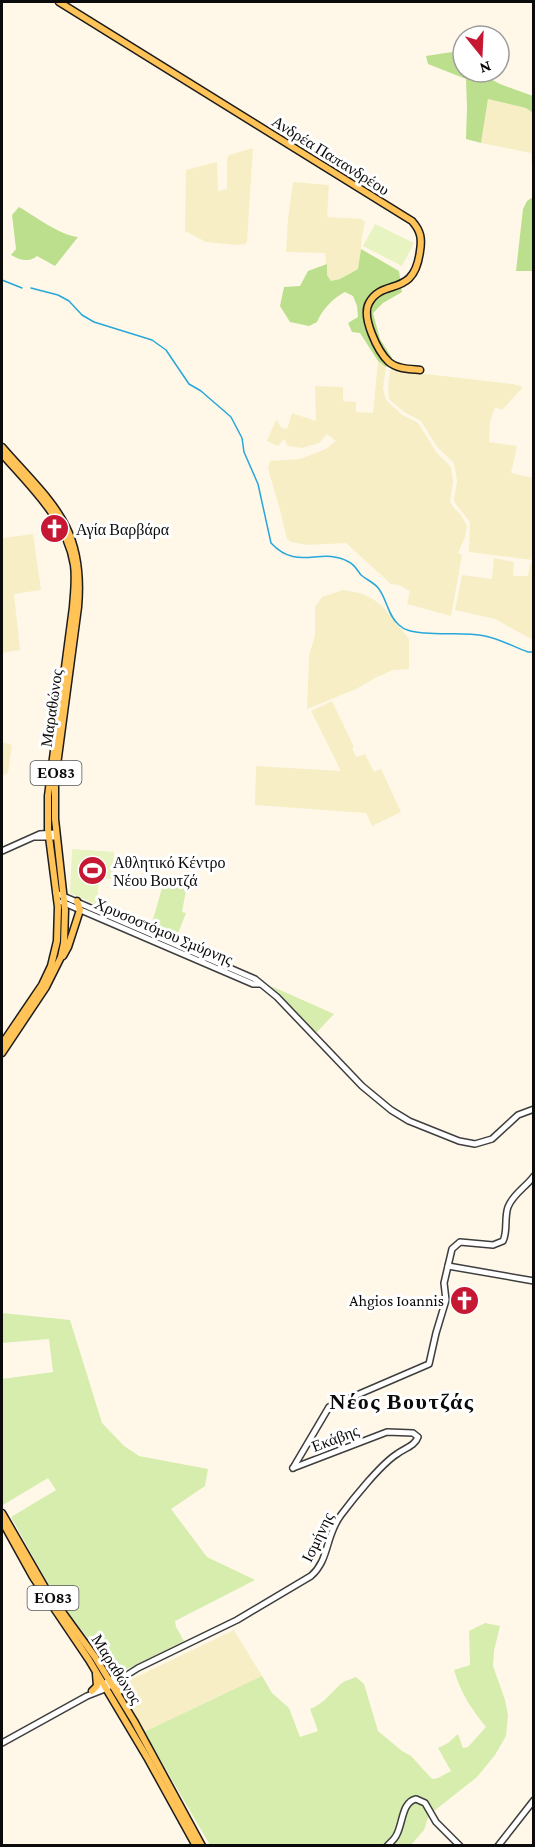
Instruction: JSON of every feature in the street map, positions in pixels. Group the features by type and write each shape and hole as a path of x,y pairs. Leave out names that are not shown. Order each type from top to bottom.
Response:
{"main road":[{"name":"Ανδρέα Παπανδρέου","path":"59,2 412,221 420,231 421,241 415,273 402,284 374,297 369,303 366,315 379,348 389,361 400,367 420,370"},
{"name":"Μαραθώνος","path":"2,447 59,514 71,536 78,564 78,607 56,771 52,835"},
{"name":"Μαραθώνος","path":"2,454 52,513 67,540 74,565 73,607 48,807 64,939 58,963 46,987 2,1053"},
{"name":"Μαραθώνος","path":"2,1044 42,985 51,966 58,933 60,898"},
{"path":"58,963 66,952 80,910 80,904 77,901"},
{"name":"Μαραθώνος","path":"2,1513 47,1591 89,1649 196,1845"},
{"name":"Μαραθώνος","path":"2,1521 33,1577 140,1732 202,1845"},
{"path":"90,1693 97,1684 96,1671"},
{"path":"118,1697 118,1686 124,1676"}],"street":[{"path":"2,851 40,834 52,835"},
{"name":"Χρυσοστόμου Σμύρνης","path":"60,898 77,901 255,979 277,997 362,1086 391,1110 416,1124 453,1139 475,1144 492,1139 518,1115 534,1109"},
{"name":"Χρυσοστόμου Σμύρνης","path":"60,898 80,910 253,984 260,984"},
{"path":"534,1176 509,1204 506,1234 503,1241 497,1245 457,1243 452,1249 448,1266 534,1281"},
{"name":"Εκάβης","path":"387,1432 294,1468 331,1406 429,1364 446,1300 444,1288 448,1266"},
{"name":"Ισμήνης","path":"124,1676 237,1620 318,1570 331,1530 340,1516 394,1456 418,1439 413,1433 387,1432"},
{"path":"2,1743 124,1676"},
{"path":"387,1845 396,1836 407,1805 411,1800 416,1799 425,1803 436,1822 459,1845"},
{"path":"498,1845 508,1836 511,1828 534,1800"}],"shaded area":[{"path":"488,99 526,108 533,113 533,164 531,153 481,143"},
{"path":"253,148 247,242 236,245 206,242 185,231 186,170 217,162 218,191 227,189 229,155"},
{"path":"293,182 329,185 327,217 361,219 365,222 359,268 340,279 331,281 327,275 325,253 286,252"},
{"path":"378,361 386,367 383,388 386,400 402,415 419,424 436,452 451,467 453,481 450,502 467,526 458,553 462,555 451,616 407,604 410,591 399,585 391,584 346,543 307,545 287,539 268,469 270,461 300,459 326,449 336,441 327,434 319,443 302,448 288,446 284,439 278,446 267,441 276,420 282,428 287,429 292,413 316,421 315,386 343,387 343,401 356,402 356,412 373,413"},
{"path":"391,366 400,371 523,387 502,410 495,407 490,422 489,442 517,446 511,473 533,478 533,560 469,552 470,522 455,503 457,481 453,462 437,447 421,421 404,412 389,399 388,385"},
{"path":"33,534 41,590 14,594 20,650 2,653 2,538"},
{"path":"494,558 514,562 513,576 528,576 530,563 533,564 533,640 495,619 455,610 462,575 492,579"},
{"path":"343,590 360,593 373,599 384,608 409,639 409,669 393,670 356,689 307,709 309,655 315,636 315,607 322,597"},
{"path":"332,701 354,747 352,748 356,757 365,754 374,772 381,769 401,812 372,826 366,813 255,805 256,766 341,771 311,711"},
{"path":"2,742 12,745 8,773 2,776"},
{"path":"234,1630 262,1676 144,1732 123,1695 122,1687 125,1680 128,1681"}],"green space":[{"path":"451,52 451,73 428,64 426,56"},
{"path":"466,84 500,84 533,96 533,113 526,108 488,99 481,143 466,139"},
{"path":"533,197 533,271 516,271 523,209 527,201"},
{"path":"19,207 55,229 78,237 55,266 37,256 24,260 11,255 16,249 12,215"},
{"path":"375,224 414,243 402,266 363,246"},
{"path":"361,249 399,271 402,292 383,303 373,313 380,339 392,358 386,367 378,361 360,333 352,332 348,323 358,317 353,296 345,292 336,298 328,305 317,322 309,326 290,322 280,306 284,287 300,286 308,271 327,264 327,275 331,281 340,279 358,269"},
{"name":"Αθλητικό Κέντρο Νέου Βουτζά","path":"72,849 114,852 112,879 99,878 97,905 70,893"},
{"path":"164,881 187,885 182,912 186,913 175,941 150,930"},
{"path":"271,986 334,1014 316,1033"},
{"path":"2,1313 70,1320 102,1423 124,1446 139,1456 208,1469 205,1486 171,1509 207,1557 255,1580 175,1621 184,1641 115,1675 109,1673 91,1643 56,1595 11,1517 56,1490 48,1478 2,1504 2,1379 53,1372 49,1339 2,1343"},
{"path":"485,1623 500,1626 493,1666 508,1715 506,1736 495,1755 477,1777 429,1815 424,1830 411,1845 210,1845 144,1732 262,1676 272,1693 289,1708 300,1737 318,1731 310,1709 323,1701 342,1683 356,1677 364,1684 378,1731 411,1756 432,1779 438,1778 451,1771 438,1748 458,1734 463,1748 468,1747 486,1727 467,1700 454,1670 470,1665 469,1631"}],"waterway":[{"path":"2,280 22,288"},
{"path":"31,288 58,295 69,301 82,315 94,322 152,340 166,350 189,384 201,391 231,417 242,438 244,452 258,484 271,543 281,551 300,558 328,556 351,563 361,575 377,587 395,621 408,630 485,636 528,652 534,652"}],"place":[{"name":"Αγία Βαρβάρα","path":"55,529"},
{"name":"Αθλητικό Κέντρο Νέου Βουτζά","path":"92,871"},
{"name":"Ahgios Ioannis","path":"465,1300"}],"district":[{"name":"Νέος Βουτζάς","path":"402,1401"}]}
